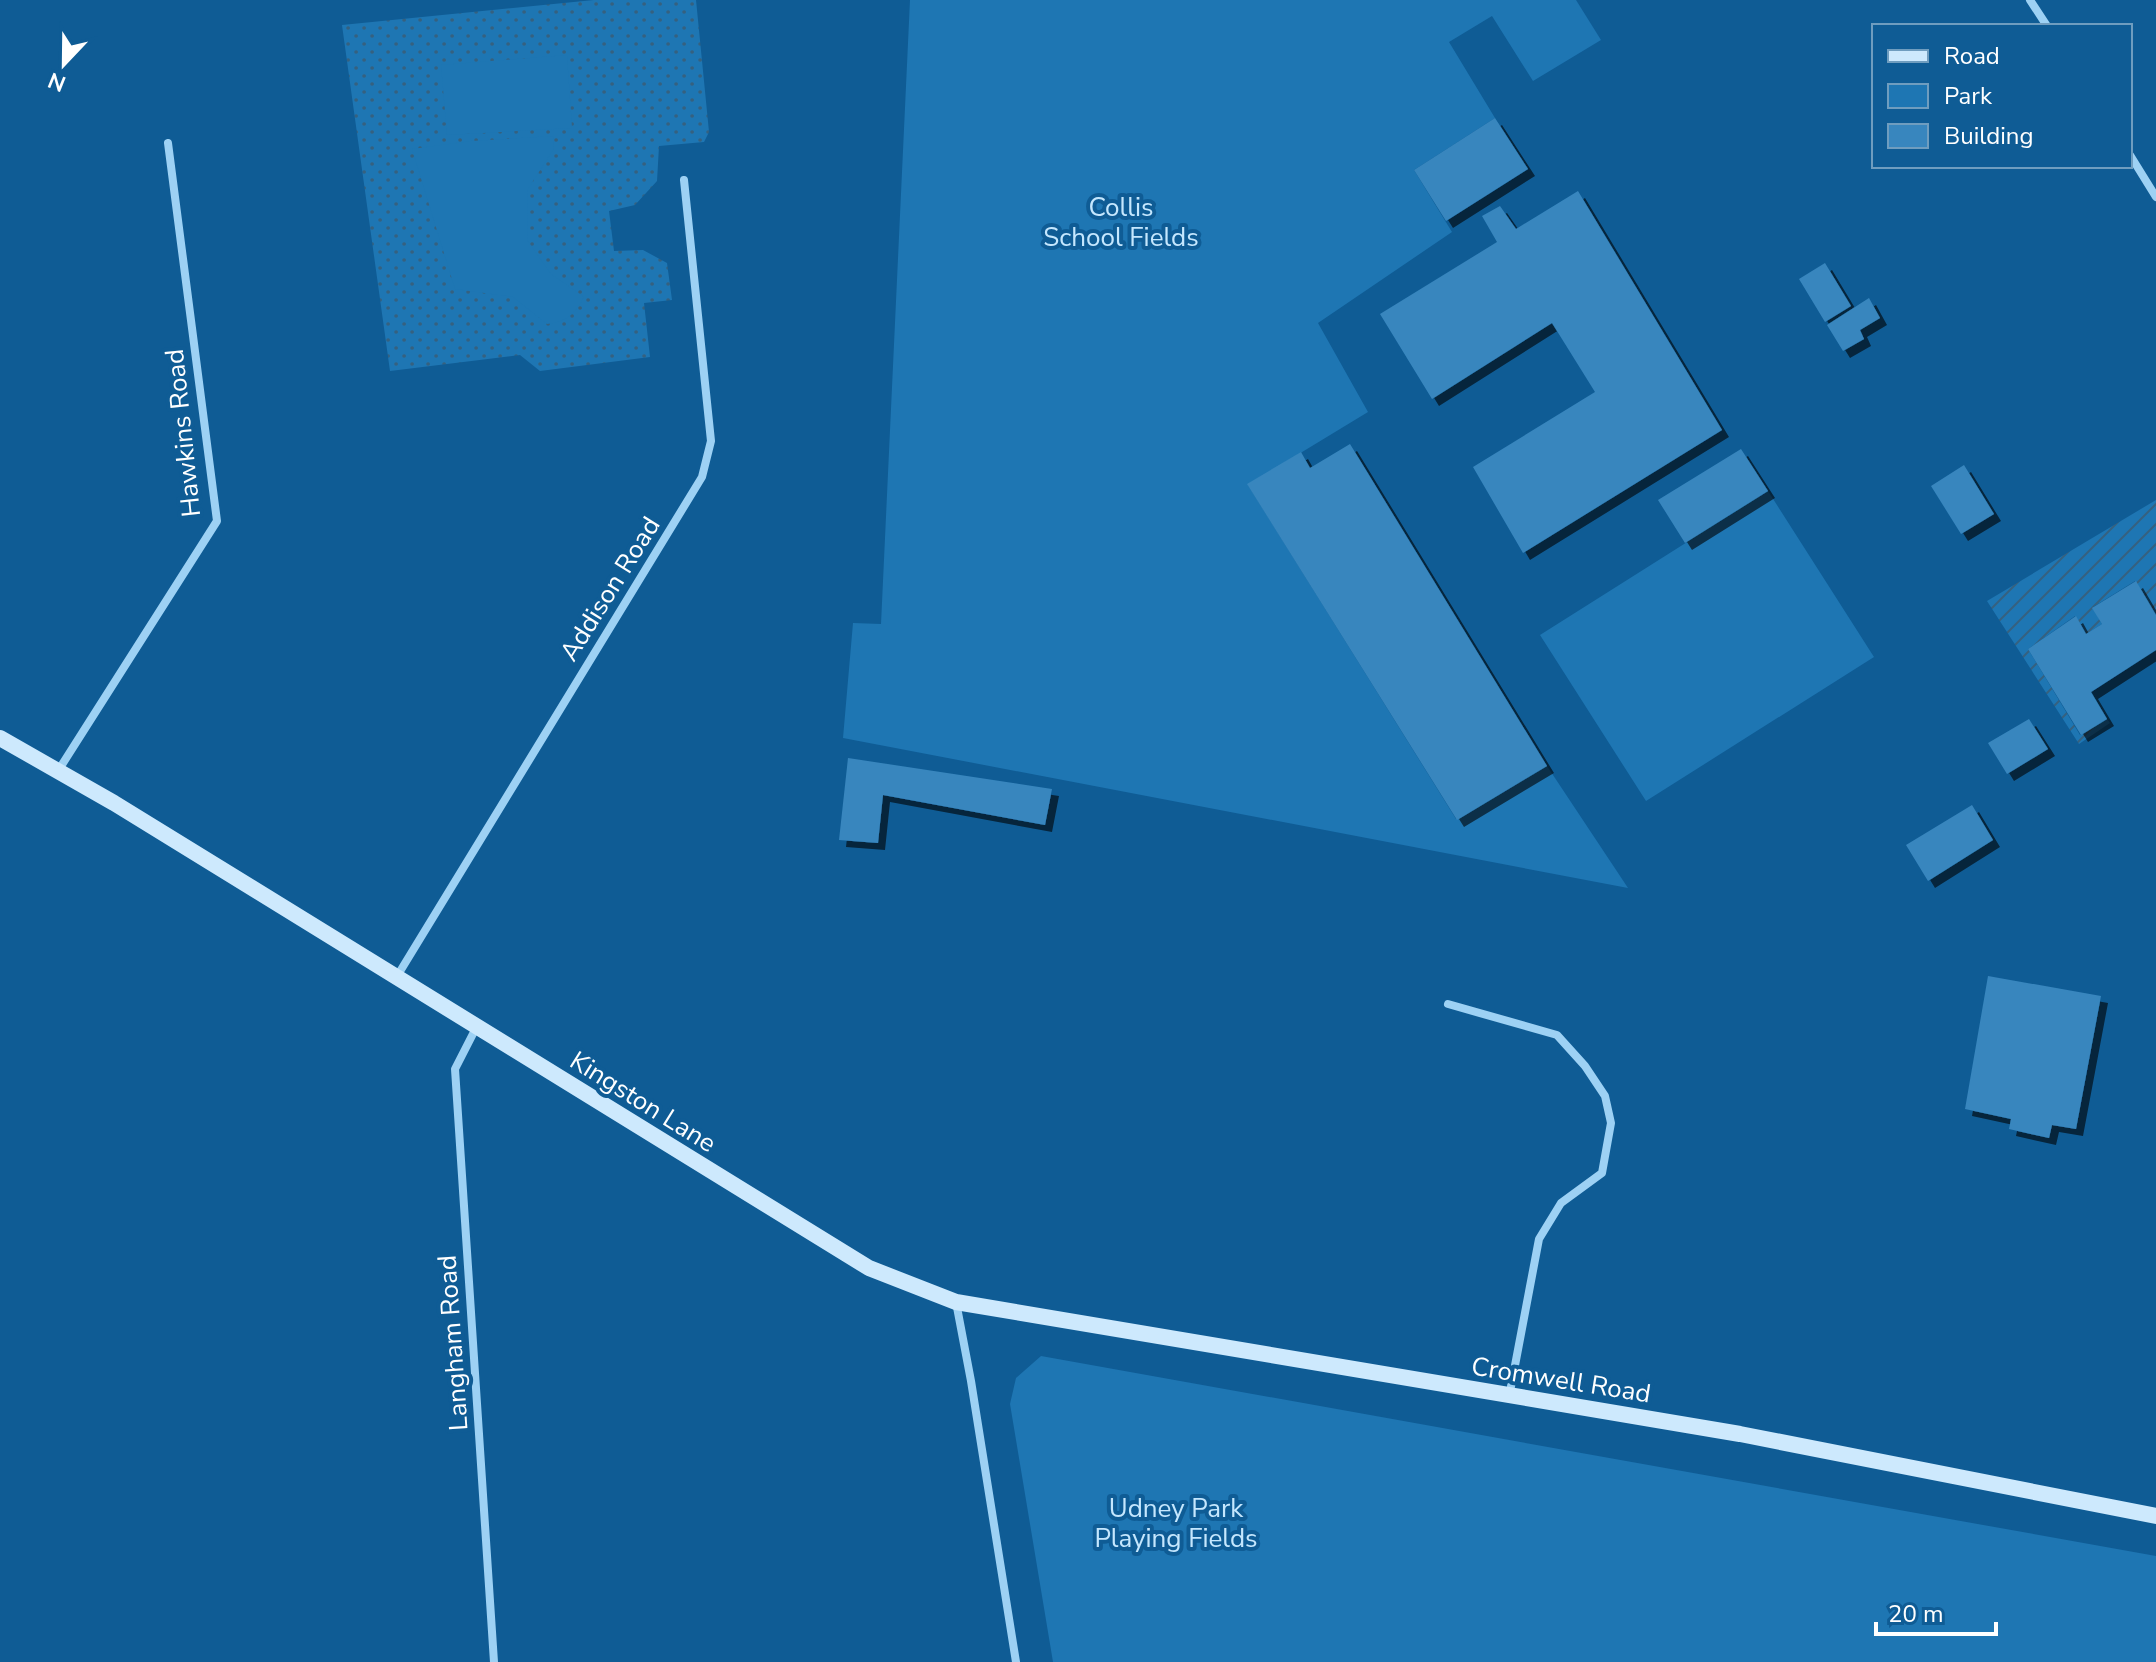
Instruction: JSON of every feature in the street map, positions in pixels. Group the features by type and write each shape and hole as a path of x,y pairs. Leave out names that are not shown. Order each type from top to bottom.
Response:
{"main road":[{"name":"Kingston Lane","path":"0,738 477,1026 869,1268 956,1302"},
{"name":"Cromwell Road","path":"956,1302 1740,1434 2156,1516"}],"street":[{"path":"2030,0 2046,24"},
{"name":"Hawkins Road","path":"58,771 217,521 168,143"},
{"path":"2132,158 2156,197"},
{"name":"Addison Road","path":"396,978 702,477 711,441 684,180"},
{"path":"1448,1004 1557,1035 1585,1066 1605,1096 1611,1123 1602,1173 1561,1203 1539,1239 1509,1397"},
{"name":"Langham Road","path":"477,1026 455,1069 494,1662"},
{"path":"956,1302 1016,1662"}],"green space":[{"path":"594,0 696,0 709,132 704,142 659,146 657,181 635,205 609,211 614,251 643,250 667,263 672,300 644,303 650,357 540,371 520,355 390,371 342,25"},
{"name":"Collis School Fields","path":"910,0 1576,0 1601,40 1533,81 1492,16 1449,42 1495,118 1414,170 1452,232 1318,323 1368,412 1248,485 1456,819 1547,766 1628,888 843,738 853,623 881,624"},
{"path":"567,55 572,128 447,135 441,65"},
{"path":"554,136 553,150 528,189 527,240 551,274 584,297 569,316 547,324 513,297 455,289 412,149 471,141"},
{"path":"1768,491 1874,657 1646,801 1540,635"},
{"path":"2156,500 2156,615 2135,581 2093,607 2102,624 2086,634 2075,616 2028,649 2080,735 2107,719 2110,723 2079,744 1987,601"},
{"name":"Udney Park Playing Fields","path":"1041,1356 2156,1556 2156,1662 1053,1662 1010,1404 1016,1378"}],"building":[{"path":"1495,118 1528,169 1446,221 1414,170"},
{"path":"1578,191 1722,430 1523,553 1473,467 1595,392 1552,323 1432,399 1380,314 1497,242 1482,216 1500,206 1516,229"},
{"path":"1825,263 1851,306 1825,322 1799,279"},
{"path":"1869,298 1880,318 1860,330 1864,339 1843,351 1827,325"},
{"path":"1350,444 1547,766 1457,820 1247,484 1301,452 1310,468"},
{"path":"1741,449 1768,491 1685,543 1658,500"},
{"path":"1964,465 1994,514 1961,534 1931,486"},
{"path":"2136,581 2156,615 2156,650 2091,692 2107,719 2081,735 2028,649 2076,616 2086,634 2102,624 2092,608"},
{"path":"2029,719 2048,749 2007,774 1988,743"},
{"path":"848,758 1052,789 1045,825 883,795 878,843 839,840"},
{"path":"1972,805 1993,840 1928,881 1906,845"},
{"path":"1988,976 2101,996 2076,1129 2052,1125 2049,1138 2009,1129 2011,1119 1965,1109"}]}
